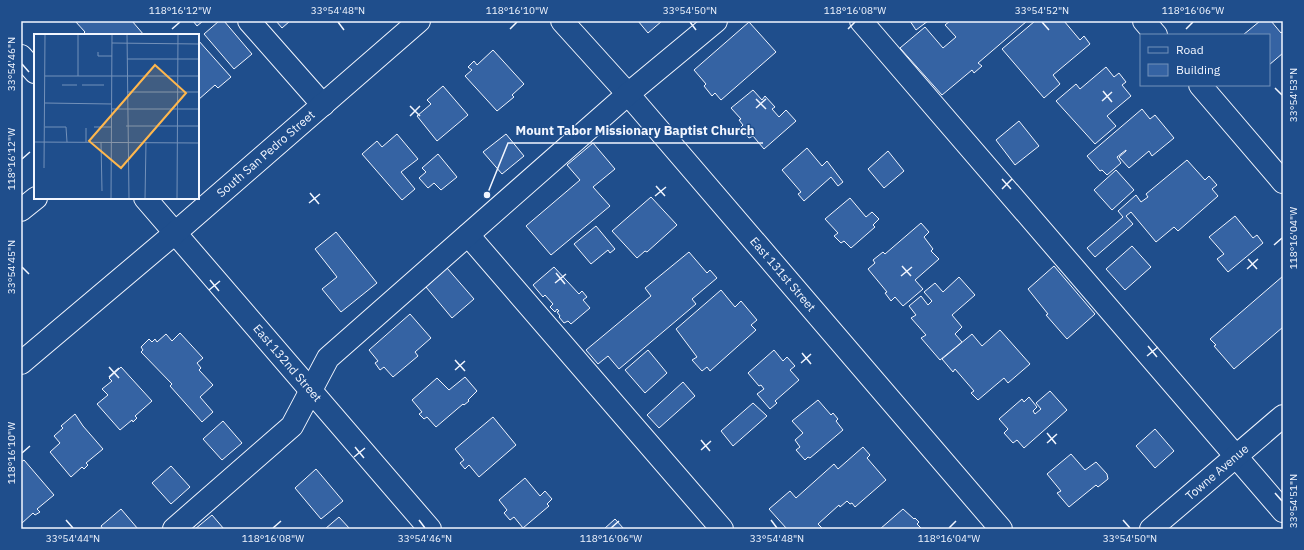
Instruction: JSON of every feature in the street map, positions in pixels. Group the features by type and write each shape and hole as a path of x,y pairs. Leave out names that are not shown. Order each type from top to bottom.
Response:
{"street":[{"path":"249,21 323,105"},
{"name":"South San Pedro Street","path":"21,363 175,233 419,21"},
{"name":"East 131st Street","path":"562,21 628,94 1002,529"},
{"path":"174,529 292,426 328,358 628,94 716,21"},
{"path":"861,21 1283,511"},
{"path":"1144,21 1155,34"},
{"path":"21,56 34,71"},
{"path":"1201,86 1283,182"},
{"path":"21,210 35,199"},
{"name":"East 132nd Street","path":"146,199 430,529"},
{"path":"468,235 722,529"},
{"name":"Towne Avenue","path":"1151,529 1283,416"}],"building":[{"path":"75,21 132,21 143,34 83,34 85,32"},
{"path":"193,21 203,21 197,26"},
{"path":"219,21 224,21 252,54 234,69 204,34"},
{"path":"276,21 290,21 282,28"},
{"path":"638,21 662,21 648,33"},
{"path":"910,21 928,21 916,30"},
{"path":"950,21 1027,21 978,63 982,66 974,73 972,70 942,95 900,48 925,27 943,48 956,37 945,25"},
{"path":"1035,21 1064,21 1080,40 1084,36 1090,44 1053,75 1060,84 1044,98 1002,49"},
{"path":"1260,21 1271,21 1281,33 1283,31 1283,53 1270,64 1270,34 1244,34"},
{"path":"749,22 776,52 721,100 715,93 712,96 704,86 706,84 694,70"},
{"path":"199,41 231,77 218,88 215,85 199,99"},
{"path":"493,50 524,84 512,95 514,97 497,111 465,76 472,70 468,67 474,61 477,65"},
{"path":"1106,67 1114,77 1119,73 1126,82 1122,85 1131,96 1107,116 1116,126 1095,144 1056,101 1076,84 1080,89"},
{"path":"443,86 468,115 437,141 417,116 431,104 427,100"},
{"path":"753,90 762,100 765,96 775,107 772,109 779,117 786,110 796,121 764,149 753,136 749,138 740,128 743,125 739,120 741,119 731,108"},
{"path":"1142,109 1150,119 1155,115 1174,138 1152,156 1149,151 1129,168 1119,157 1126,150 1117,157 1121,163 1107,175 1102,170 1100,171 1087,156"},
{"path":"1019,121 1039,146 1015,165 996,140"},
{"path":"397,134 418,159 401,172 415,189 402,200 362,154 377,141 382,147"},
{"path":"506,134 524,156 502,174 483,152"},
{"path":"593,143 615,169 593,187 610,206 551,255 526,226 580,180 567,165"},
{"path":"807,148 822,166 827,161 843,182 838,186 831,177 804,201 798,194 801,192 782,170"},
{"path":"888,151 904,171 884,188 868,169"},
{"path":"438,154 457,177 441,190 434,183 428,188 419,178 426,172 422,168"},
{"path":"1187,160 1205,180 1209,176 1217,185 1212,189 1218,196 1178,231 1174,227 1156,242 1131,212 1126,216 1133,224 1095,257 1087,248 1123,217 1118,211 1136,195 1141,202 1148,197 1146,194"},
{"path":"1116,170 1134,190 1112,210 1094,190"},
{"path":"651,197 677,225 647,252 645,251 637,258 612,231"},
{"path":"850,198 866,217 872,212 879,219 873,225 875,227 851,248 844,241 841,243 834,236 838,233 825,219"},
{"path":"1235,216 1253,238 1257,235 1263,243 1228,272 1217,259 1224,254 1209,237"},
{"path":"921,223 929,232 924,237 933,249 931,251 939,259 915,280 923,289 903,306 895,297 891,301 885,293 887,292 868,269 875,263 873,260 883,252 885,254"},
{"path":"596,226 615,249 610,253 608,250 591,264 574,244"},
{"path":"336,232 377,283 341,312 322,289 337,277 315,249"},
{"path":"1132,246 1151,267 1125,290 1106,269"},
{"path":"689,252 707,273 710,270 717,278 692,299 696,304 619,369 608,356 598,364 586,350 651,296 645,288"},
{"path":"1054,266 1095,314 1067,339 1046,315 1048,314 1028,289"},
{"path":"554,267 579,294 582,291 587,297 583,300 590,308 571,324 568,321 564,323 559,317 560,316 557,312 559,311 557,309 555,312 550,307 553,304 545,295 543,297 533,285"},
{"path":"447,268 474,299 452,318 426,287"},
{"path":"1283,276 1283,327 1234,369 1214,346 1216,345 1210,339"},
{"path":"959,277 975,295 952,315 962,327 955,334 962,342 940,360 921,338 926,335 911,318 916,315 909,306 921,296 928,305 932,301 924,292 935,283 943,292"},
{"path":"721,290 735,307 741,301 757,320 751,325 756,330 710,371 707,367 702,371 692,360 697,357 676,329"},
{"path":"410,314 431,338 415,352 418,356 393,377 384,367 380,370 375,363 378,361 369,350"},
{"path":"1000,330 1030,364 1008,383 1004,378 978,400 971,393 974,391 955,369 953,372 942,359 972,334 982,346"},
{"path":"180,333 203,358 197,363 201,368 199,370 213,385 200,397 213,412 202,422 170,386 172,384 141,352 143,350 141,347 149,339 152,342 155,339 157,342 166,334 172,341"},
{"path":"648,350 667,373 645,393 625,370"},
{"path":"774,350 783,361 787,357 795,366 790,370 799,380 775,401 777,403 770,409 757,394 764,389 761,385 759,386 748,373"},
{"path":"121,367 152,401 135,416 137,418 133,422 132,420 120,430 97,404 108,395 102,389 112,381 109,378"},
{"path":"465,377 477,391 468,400 469,401 464,405 463,404 436,427 427,417 424,419 419,414 422,412 412,400 437,378 449,390"},
{"path":"683,382 695,396 659,428 647,415"},
{"path":"1050,391 1067,410 1024,448 1017,440 1013,443 1004,433 1008,429 999,419 1022,399 1024,402 1029,397 1037,407 1033,411 1035,414 1041,409 1036,403"},
{"path":"818,400 831,415 833,413 838,419 836,421 843,430 810,458 808,457 805,460 796,450 800,447 795,440 803,433 792,421"},
{"path":"753,403 767,416 733,446 721,431"},
{"path":"75,414 83,426 103,449 86,463 88,465 84,469 82,467 71,477 50,452 60,443 54,436 63,428 61,426"},
{"path":"493,417 516,445 479,477 469,465 465,469 460,463 464,460 455,449"},
{"path":"223,421 242,443 222,460 203,439"},
{"path":"1155,429 1174,451 1155,468 1136,446"},
{"path":"863,447 870,455 867,458 886,480 855,507 852,503 850,504 847,501 840,507 839,505 818,524 823,529 787,529 769,509 790,491 796,498 834,464 838,469"},
{"path":"1071,454 1085,470 1096,462 1107,474 1108,479 1098,487 1096,485 1069,507 1057,493 1061,491 1047,474"},
{"path":"24,460 54,495 37,509 40,512 35,515 33,513 21,524 21,462"},
{"path":"171,466 190,487 171,504 152,483"},
{"path":"316,469 343,501 321,519 295,488"},
{"path":"525,478 540,496 545,491 552,499 547,504 549,506 523,528 514,517 510,520 504,513 507,510 499,500"},
{"path":"121,509 138,529 103,529 101,526"},
{"path":"903,509 919,522 917,524 922,529 880,529"},
{"path":"212,515 224,529 195,529"},
{"path":"339,517 350,529 325,529"},
{"path":"615,519 624,529 604,529"}],"place":[{"name":"Mount Tabor Missionary Baptist Church","path":"487,195"}]}
